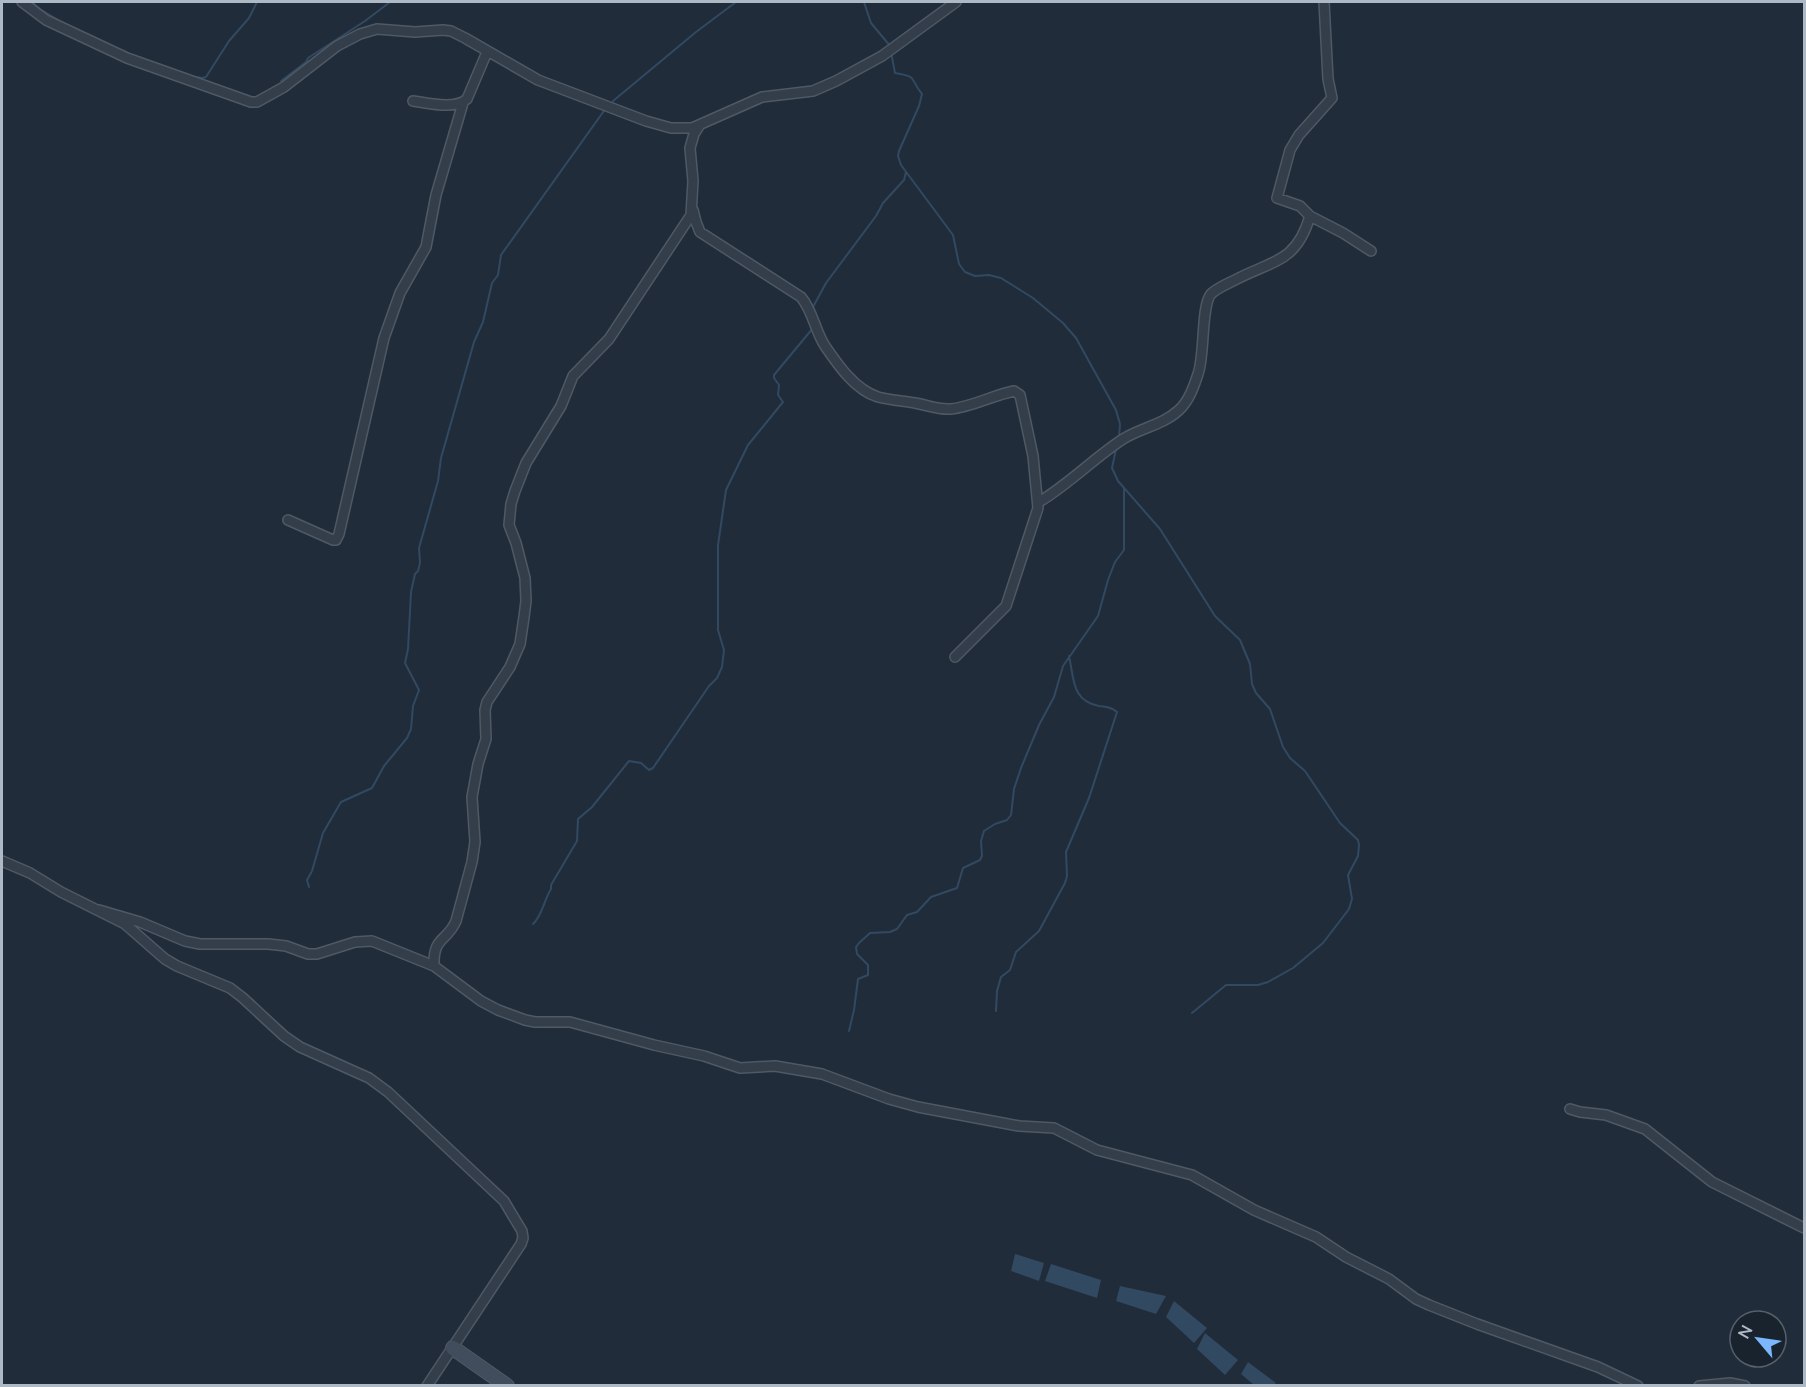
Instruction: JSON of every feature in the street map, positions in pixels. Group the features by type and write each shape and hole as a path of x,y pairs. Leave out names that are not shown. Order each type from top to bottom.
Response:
{"street":[{"path":"22,2 51,23 128,58 251,102 257,102 284,87 337,46 360,33 384,29 415,32 435,29 451,31 538,80 631,115 671,128 684,129 699,126 762,97 813,91 836,81 882,56 956,2"},
{"path":"1324,2 1328,79 1332,98 1299,135 1290,150 1277,198 1300,206 1310,216 1371,251"},
{"path":"288,520 333,540 336,540 339,534 384,338 400,293 426,247 436,195 463,103 488,52"},
{"path":"413,101 455,105 463,103"},
{"path":"690,148 699,126"},
{"path":"434,966 435,947 439,940 453,929 472,862 475,842 472,797 478,764 486,739 485,710 510,668 520,644 522,632 526,590 516,543 509,525 511,504 526,463 561,406 573,376 609,339 691,214 693,182 690,148 687,140 671,128"},
{"path":"692,208 700,232 801,297 824,344 846,374 866,391 877,396 929,407 951,409 1014,390 1018,393 1025,414 1039,502 1006,606 955,657"},
{"path":"1039,502 1124,439 1145,430 1181,409 1199,373 1207,304 1211,295 1238,278 1288,255 1300,241 1310,216"},
{"path":"2,861 30,873 61,892 125,924 165,959 230,988 284,1036 300,1047 379,1084 504,1201 522,1231 521,1244 427,1386"},
{"path":"99,910 140,922 185,941 200,944 268,944 317,954 355,942 372,941 434,966 481,1001 525,1020 570,1022 654,1046 704,1056 740,1068 775,1066 822,1074 889,1099 918,1107 1019,1126 1053,1128 1097,1150 1192,1175 1254,1210 1316,1237 1346,1257 1389,1279 1416,1299 1477,1324 1599,1367 1638,1386"},
{"path":"1570,1109 1580,1113 1606,1115 1645,1130 1712,1182 1804,1228"},
{"path":"453,1348 507,1386"},
{"path":"1699,1386 1730,1383 1745,1386"}],"water":[{"path":"1015,1254 1044,1263 1039,1281 1011,1271"},
{"path":"1051,1264 1101,1280 1097,1298 1045,1281"},
{"path":"1120,1286 1166,1296 1156,1314 1116,1301"},
{"path":"1174,1301 1207,1328 1194,1343 1166,1317"},
{"path":"1205,1333 1238,1360 1225,1375 1197,1349"},
{"path":"1248,1362 1276,1383 1254,1385 1241,1374"}],"waterway":[{"path":"32,2 66,25"},
{"path":"190,76 206,77 229,41 249,18 257,2"},
{"path":"281,81 308,58 390,2"},
{"path":"613,101 736,2"},
{"path":"864,2 871,23 891,47"},
{"path":"891,52 895,73 911,77 922,94 898,156 901,165 953,235 959,264 965,272 975,276 989,275 1001,278 1033,298 1063,323 1076,338 1116,410 1120,424 1119,438"},
{"path":"309,887 307,880 312,871 323,833 341,802 372,788 384,766 407,738 411,729 413,706 419,690 405,663 408,649 411,592 420,563 419,548 438,481 441,458 474,342 483,322 492,283 498,275 501,255 606,108"},
{"path":"813,307 826,283 876,216 883,203 904,180 906,172"},
{"path":"533,924 541,912 551,885 577,841 578,819 592,807 629,761 641,763 649,770 653,768 709,686 717,678 722,667 724,650 718,630 718,545 726,490 748,445 783,402 778,395 779,385 774,375 813,328"},
{"path":"1116,449 1112,468 1118,481 1160,529 1215,616 1240,640 1250,664 1252,684 1256,693 1270,709 1283,747 1290,758 1305,771 1340,823 1358,840 1359,845 1358,856 1348,875 1352,899 1349,909 1323,943 1293,968 1268,982 1258,985 1226,985 1192,1013"},
{"path":"849,1031 858,979 868,975 868,965 857,954 856,947 870,933 890,932 897,929 907,915 917,912 931,897 957,888 963,868 980,860 982,856 981,841 984,831 1007,820 1011,815 1014,789 1021,768 1039,725 1054,697 1063,666 1098,616 1115,562 1124,550 1124,489"},
{"path":"996,1011 997,991 1001,977 1010,970 1016,952 1039,931 1065,883 1066,852 1089,798 1117,712 1083,699 1075,687 1069,656"}]}
